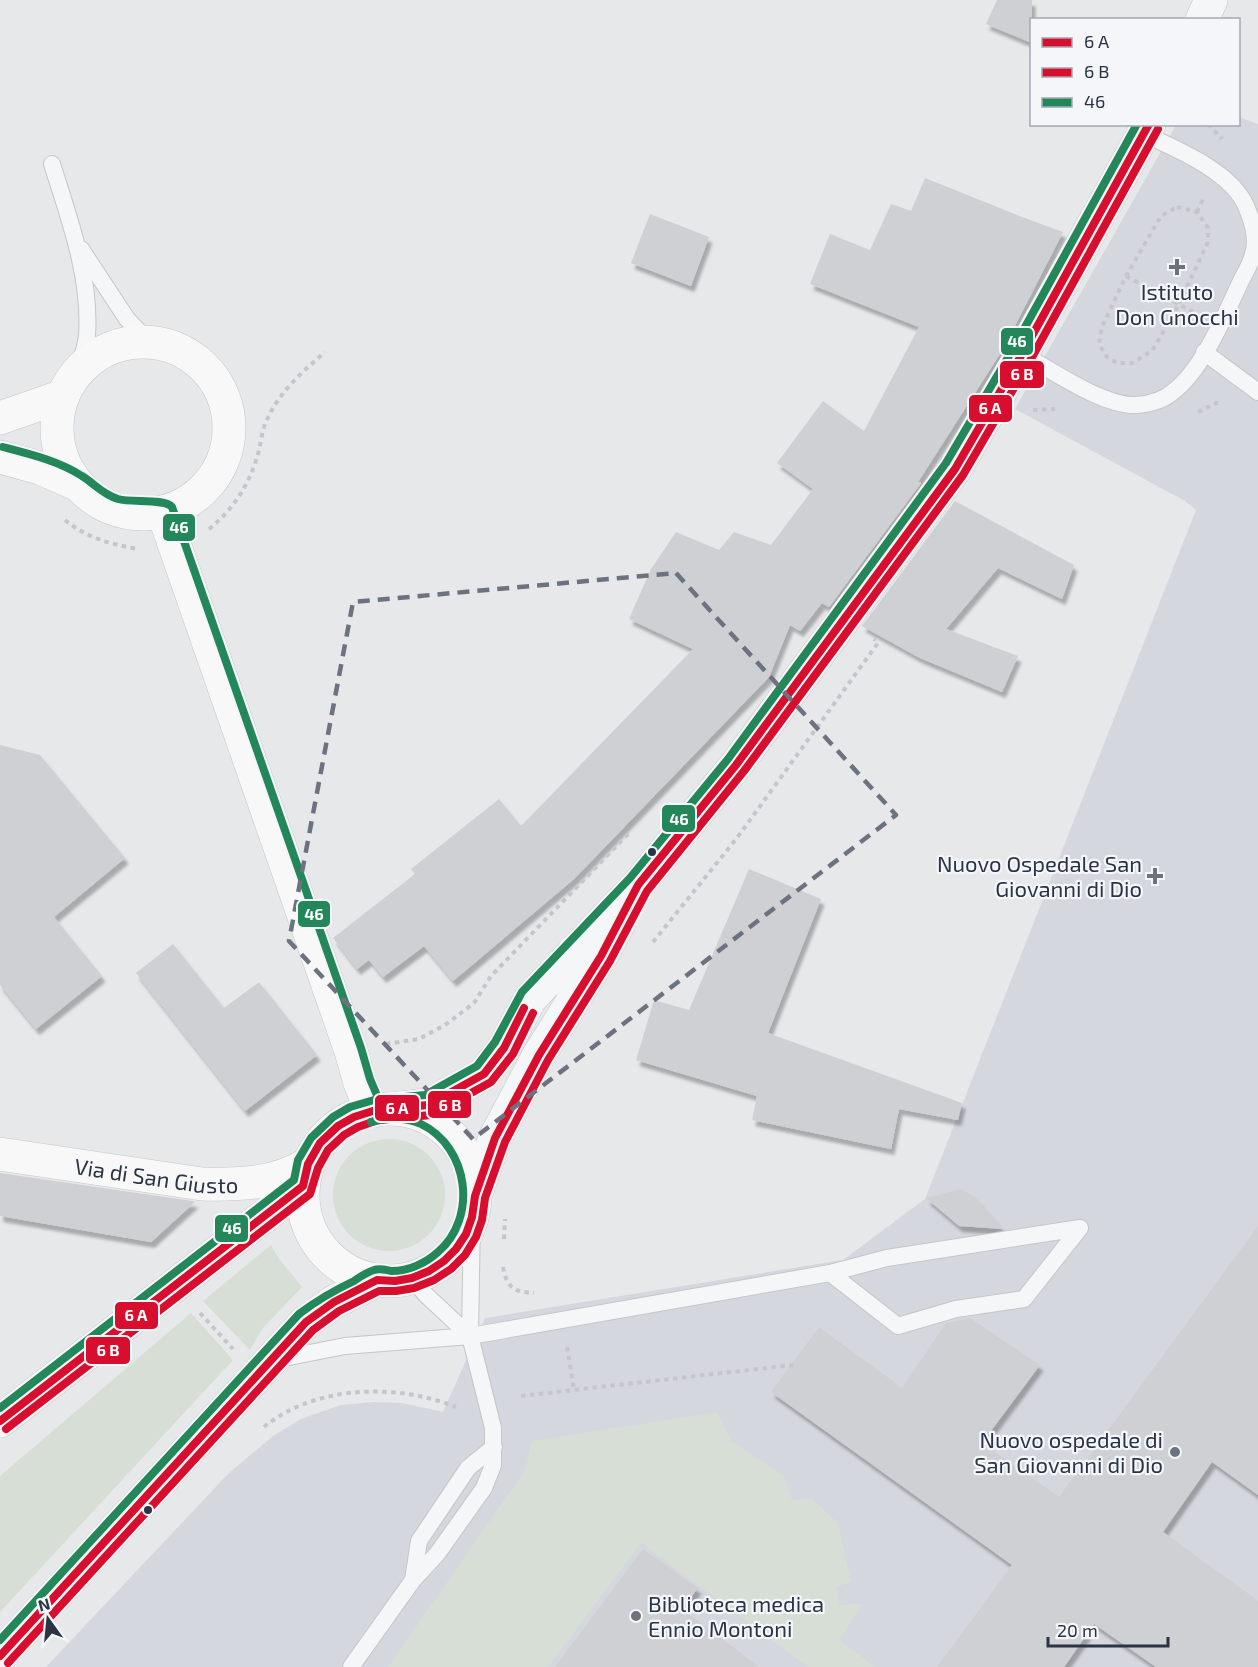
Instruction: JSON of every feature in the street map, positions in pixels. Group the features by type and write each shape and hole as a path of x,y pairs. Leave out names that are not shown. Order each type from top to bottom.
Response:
{"main road":[{"path":"149,342 178,348 201,363 211,374 225,399 229,415 229,442 220,469 202,491 184,504 163,512 137,514 111,508 92,498 77,484 60,452 57,417 71,383 91,358 120,345 149,342"},
{"path":"0,418 71,383"},
{"path":"0,457 40,468 77,484"},
{"path":"163,512 351,1051 360,1083 382,1110"},
{"path":"382,1110 419,1112 433,1119 448,1131 468,1162 474,1207 466,1234 456,1249 429,1271 412,1278 395,1281 356,1275 337,1264 321,1249 309,1230 303,1209 305,1175 320,1143 338,1126 354,1117 382,1110"},
{"name":"Via di San Giusto","path":"0,1154 202,1184 267,1181 294,1173 305,1175"},
{"path":"0,1421 305,1175"},
{"path":"0,1656 306,1322 334,1302 377,1280"}],"street":[{"path":"1203,18 1211,0"},
{"path":"382,1110 428,1105 484,1074 504,1048 530,999 639,885 736,765 955,469 1022,354 1146,129"},
{"path":"474,1207 495,1138 539,1055 601,956 639,885"}],"lane":[{"path":"1022,354 1101,398 1135,405 1163,399 1176,390 1191,374 1220,325 1254,254 1255,238 1245,204 1236,190 1216,172 1146,129"},
{"path":"52,164 78,246 87,310 87,336 71,383"},
{"path":"78,246 127,319 149,342"},
{"path":"1204,352 1258,392"},
{"path":"351,1667 413,1580 437,1554 484,1488 493,1465 494,1428 470,1336 474,1207"},
{"path":"269,1362 345,1346 470,1336 830,1273 887,1257 1080,1228 1024,1299 956,1309 898,1326 830,1273"},
{"path":"412,1278 426,1295 470,1336"},
{"path":"413,1580 419,1541 468,1468 494,1447"}],"path":[{"path":"1210,126 1229,145"},
{"path":"1177,207 1197,212 1208,228 1208,242 1178,306 1152,351 1132,363 1117,363 1107,357 1099,344 1102,327 1126,276 1161,216 1177,207"},
{"path":"1126,276 1178,306 1199,315"},
{"path":"1028,415 1034,410 1051,408 1060,410"},
{"path":"648,948 736,838 878,643 872,637"},
{"path":"393,1043 419,1039 445,1025 474,1003 492,976"},
{"path":"503,1242 505,1214"},
{"path":"503,1260 507,1283 517,1292 558,1295 574,1390"},
{"path":"193,1306 233,1350"},
{"path":"521,1396 793,1365"},
{"path":"260,1430 291,1409 345,1394 384,1392 414,1395 438,1399 457,1407"}],"highlighted area":[{"path":"676,573 896,815 473,1139 289,941 353,602"}],"shaded area":[{"name":"Nuovo Ospedale San Giovanni di Dio","path":"1240,117 1258,124 1258,1667 46,1667 228,1474 273,1436 301,1419 341,1405 373,1402 402,1403 443,1412 485,1318 843,1260 925,1199 1196,510 1185,501 1015,409 1175,126 1240,126"},
{"path":"389,1139 410,1143 428,1156 441,1174 445,1195 441,1216 428,1234 410,1247 389,1251 368,1247 350,1234 337,1216 333,1195 337,1174 350,1156 368,1143"},
{"path":"271,1245 279,1259 302,1287 262,1329 250,1350 203,1301"},
{"path":"191,1313 233,1360 0,1612 0,1476"},
{"path":"717,1412 731,1441 784,1476 792,1500 811,1498 838,1523 851,1582 836,1587 840,1605 862,1604 840,1640 875,1667 808,1667 641,1543 548,1667 388,1667 525,1470 532,1441"}],"building":[{"path":"997,0 1032,0 1030,42 986,24"},
{"path":"925,178 1063,232 1003,349 918,482 921,483 829,607 822,603 800,631 790,625 769,677 574,879 453,981 424,946 383,977 369,960 357,969 333,938 415,874 411,869 499,799 521,826 693,649 629,619 651,569 676,532 719,550 734,532 771,545 813,489 777,463 823,401 864,431 919,327 810,284 830,234 870,250 891,204 911,211"},
{"path":"650,214 709,237 691,286 631,263"},
{"path":"955,501 1074,565 1062,599 998,568 946,629 1018,656 1002,692 920,658 862,626"},
{"path":"0,745 40,755 125,858 54,917 102,976 36,1029 0,985"},
{"path":"749,869 821,899 768,1033 962,1103 958,1120 899,1109 891,1149 752,1120 757,1096 636,1060 654,1000 689,1010"},
{"path":"173,944 224,1008 259,982 317,1055 245,1111 136,973"},
{"path":"0,1173 195,1202 151,1242 0,1216"},
{"path":"961,1189 975,1197 1003,1229 959,1226 926,1198"},
{"name":"Nuovo ospedale di San Giovanni di Dio","path":"1258,1226 1258,1495 1212,1462 1163,1532 1258,1601 1258,1667 1156,1667 1094,1624 1064,1667 937,1667 1012,1565 771,1392 819,1327 902,1388 946,1323 970,1318 1040,1365 982,1443 1059,1497"},
{"path":"643,1549 698,1588 682,1609 759,1667 555,1667"}],"transit line":[{"name":"46","path":"0,1408 294,1180 298,1160 311,1138 333,1117 350,1107 374,1100 425,1095 477,1066 495,1042 522,992 630,878 728,759 946,463 1013,349 1136,126"},
{"path":"0,1656 306,1322 334,1302 377,1280 395,1281 412,1278 429,1271 456,1249 466,1234 472,1217 475,1196 495,1138 539,1055 601,956 638,885 736,765 955,469 1022,354 1148,126"},
{"path":"8,1663 313,1330 339,1311 379,1291 414,1288 434,1280 451,1269 465,1255 476,1237 482,1220 485,1198 505,1142 548,1060 610,961 647,891 744,771 963,475 1031,359 1158,129"},
{"name":"46","path":"3,447 64,466 118,499 162,503 172,507 370,1079 382,1107"},
{"path":"0,1421 303,1186 308,1164 320,1143 338,1126 354,1117 376,1110 428,1105 484,1074 504,1048 524,1008"},
{"path":"6,1429 310,1194 318,1168 328,1150 344,1135 378,1120 431,1115 491,1082 513,1054 533,1013"},
{"name":"46","path":"0,1640 299,1314 371,1271 378,1269 398,1271 423,1263 451,1238 459,1221 463,1203 458,1166 450,1149 437,1135 421,1124 396,1119 371,1122"}],"place":[{"name":"Istituto Don Gnocchi","path":"1177,267"},
{"name":"Nuovo Ospedale San Giovanni di Dio","path":"1155,876"},
{"name":"Nuovo ospedale di San Giovanni di Dio","path":"1175,1452"},
{"name":"Biblioteca medica Ennio Montoni","path":"636,1616"}]}
